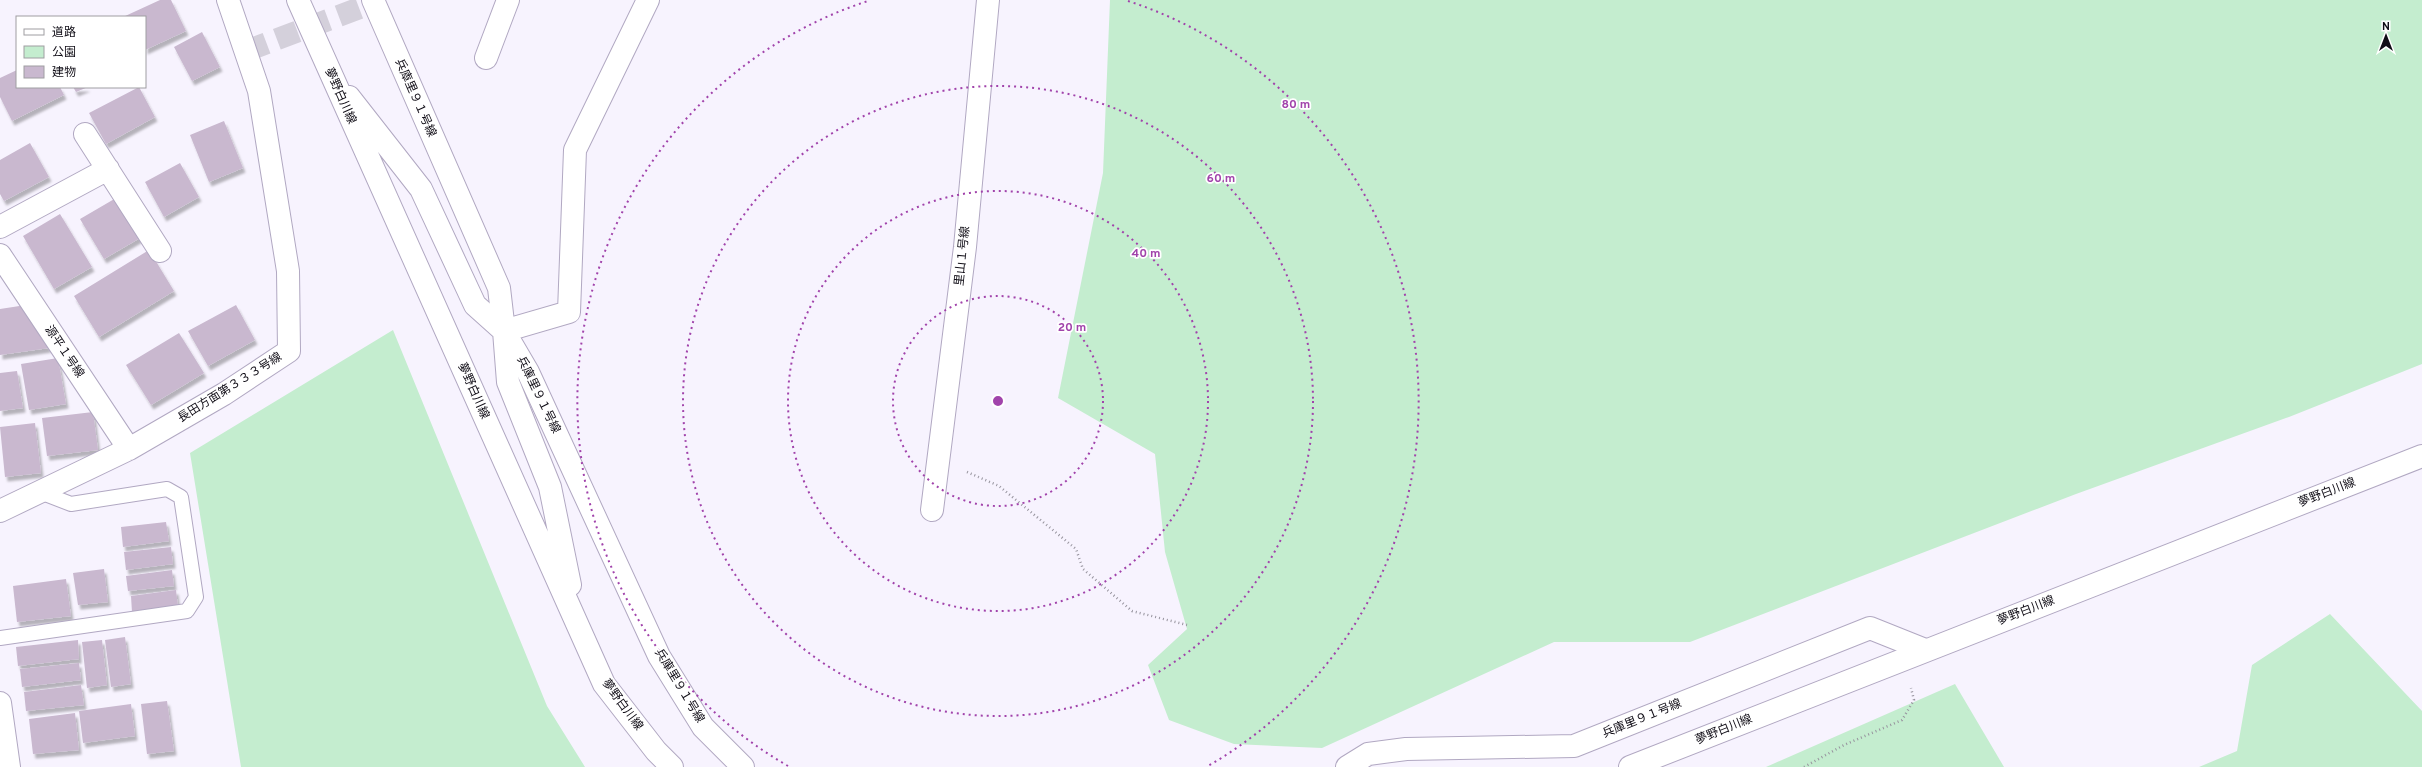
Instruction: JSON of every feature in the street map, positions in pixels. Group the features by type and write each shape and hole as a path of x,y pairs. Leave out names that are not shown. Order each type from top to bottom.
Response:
{"street":[{"name":"長田方面第３３３号線","path":"0,511 129,449 224,394 290,351 288,271 259,91 228,0"},
{"name":"夢野白川線","path":"298,0 604,684 656,751 672,767"},
{"path":"486,58 508,0"},
{"path":"504,331 569,312 575,150 648,0"},
{"name":"里山１号線","path":"932,510 965,247 988,0"},
{"name":"兵庫里９１号線","path":"373,2 499,288 504,331 528,372 659,656 703,727 743,767"},
{"path":"329,71 421,188 475,305 504,331 508,382 550,487 578,624"},
{"path":"85,134 160,251"},
{"path":"0,227 108,169"},
{"name":"源平１号線","path":"0,255 129,449"},
{"name":"夢野白川線","path":"1630,767 1903,658 2422,456"},
{"name":"兵庫里９１号線","path":"1347,767 1368,754 1406,749 1574,746 1870,628 1925,650"},
{"path":"0,703 9,767"}],"lane":[{"path":"0,638 187,611 196,597 181,497 167,489 71,504 40,492"}],"path":[{"path":"939,460 999,486 1076,549 1083,569 1132,611 1187,625"},
{"path":"1804,767 1844,745 1902,720 1914,700 1903,658"}],"green space":[{"path":"1110,0 2422,0 2422,364 2289,417 2076,494 1690,642 1554,642 1322,748 1234,744 1169,720 1148,665 1187,629 1165,552 1155,454 1058,398 1103,173"},
{"path":"393,330 547,706 585,767 241,767 190,453"},
{"path":"2330,614 2422,711 2422,767 2199,767 2237,751 2252,665"},
{"path":"1955,684 2004,767 1766,767"}],"building":[{"path":"160,0 171,0 186,31 146,50 146,16 125,16"},
{"path":"202,32 220,67 192,81 174,47"},
{"path":"16,70 16,88 60,88 64,95 12,121 0,97 0,78"},
{"path":"74,88 86,88 76,92"},
{"path":"140,88 155,117 106,144 89,113"},
{"path":"224,121 243,168 209,182 190,135"},
{"path":"30,143 49,177 4,201 0,194 0,160"},
{"path":"180,163 199,197 164,217 145,182"},
{"path":"116,198 140,238 104,259 80,219"},
{"path":"60,214 92,267 54,289 23,236"},
{"path":"149,250 174,291 99,337 74,296"},
{"path":"26,305 49,348 0,355 0,309"},
{"path":"236,305 255,340 208,366 188,331"},
{"path":"179,333 204,373 151,405 126,365"},
{"path":"58,358 66,404 29,410 21,364"},
{"path":"17,371 23,408 0,411 0,373"},
{"path":"93,412 98,450 47,456 42,418"},
{"path":"35,423 41,473 5,477 0,427"},
{"path":"166,522 169,541 123,547 121,527"},
{"path":"171,547 173,564 126,570 124,552"},
{"path":"104,569 108,602 78,605 73,573"},
{"path":"172,570 174,586 128,591 126,576"},
{"path":"66,579 71,616 17,622 13,586"},
{"path":"176,590 178,607 132,612 131,596"},
{"path":"125,637 131,684 111,687 105,640"},
{"path":"78,640 79,659 18,666 16,647"},
{"path":"102,640 107,685 87,688 82,642"},
{"path":"79,663 81,680 22,687 20,669"},
{"path":"81,685 84,705 26,711 24,692"},
{"path":"167,701 174,751 147,754 141,704"},
{"path":"131,704 135,736 83,743 79,711"},
{"path":"75,713 79,750 33,754 29,719"}],"tunnel":[{"path":"246,51 373,3"}]}
